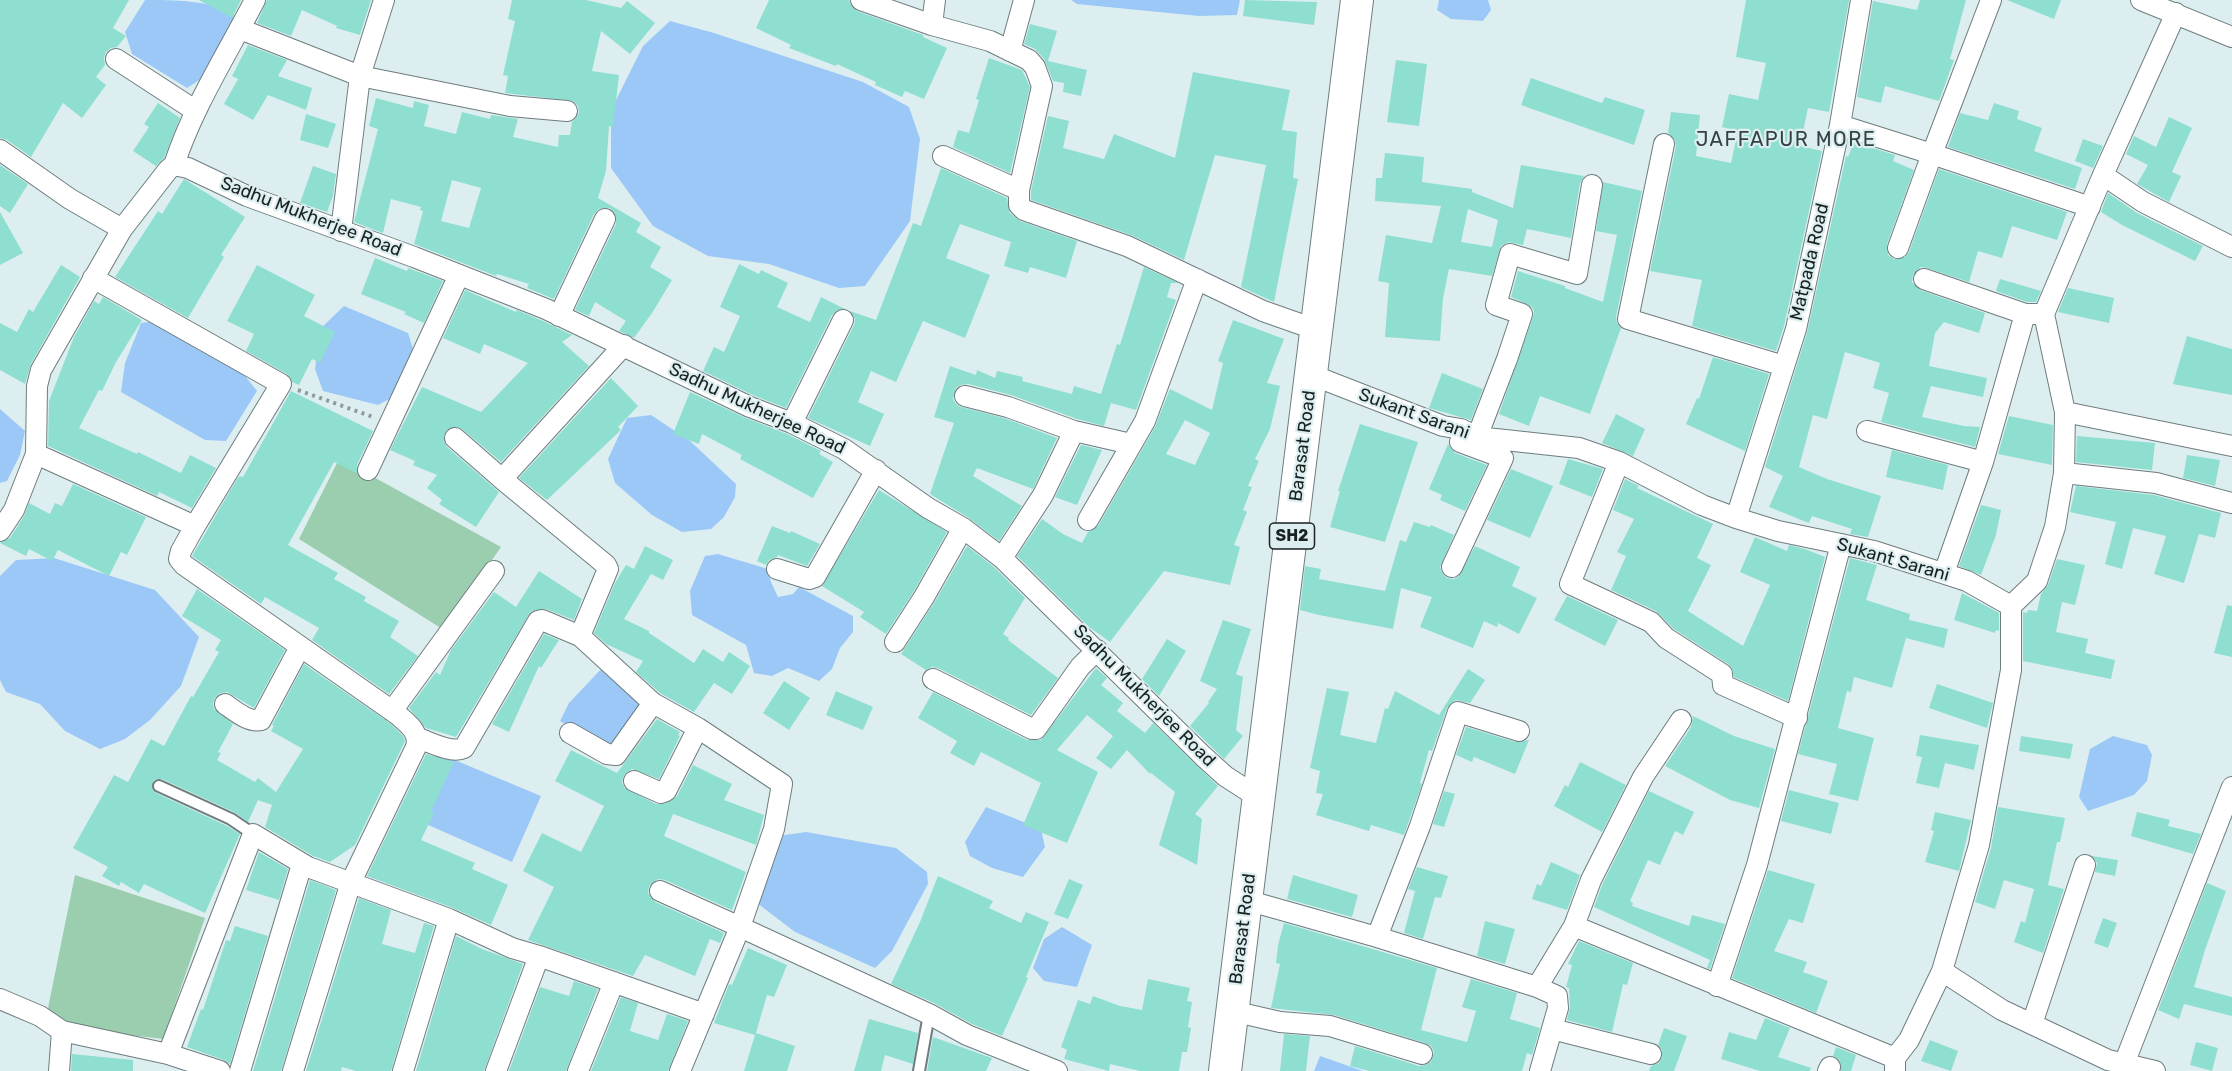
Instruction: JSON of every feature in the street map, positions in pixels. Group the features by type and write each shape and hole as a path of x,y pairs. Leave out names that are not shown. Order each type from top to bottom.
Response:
{"main road":[{"name":"Barasat Road","path":"1225,1071 1357,0"}],"street":[{"path":"0,531 14,510 36,454 37,386 41,370 122,228 171,167 196,111 255,0"},
{"path":"341,231 360,76 384,0"},
{"path":"861,0 932,25 990,41 1029,60 1035,67 1042,86 1019,190 1019,205 1024,210 1127,246 1263,311 1317,330"},
{"path":"932,25 935,0"},
{"path":"1010,51 1024,0"},
{"name":"Matpada Road","path":"1736,518 1796,329 1840,125 1861,0"},
{"path":"1898,248 1991,0"},
{"path":"2141,0 2232,37"},
{"path":"1944,573 2034,314 2090,207 2176,13"},
{"path":"240,29 360,76 510,106 567,111"},
{"path":"116,59 196,111"},
{"path":"1840,125 2090,207"},
{"path":"1664,144 1628,318 1784,366"},
{"path":"0,150 70,199 122,228"},
{"path":"943,156 1019,190"},
{"name":"Sadhu Mukherjee Road","path":"171,167 188,168 246,196 459,275 559,315 750,407 792,423 844,448 928,508 963,528 1002,558 1210,763 1225,776 1259,798"},
{"path":"2103,175 2144,202 2232,247"},
{"path":"1452,567 1503,458 1458,441 1469,433 1507,359 1522,314 1496,305 1510,254 1576,274 1592,185"},
{"path":"559,315 605,219"},
{"path":"368,470 459,275"},
{"path":"93,278 281,384 195,526 179,559 184,565 392,711 414,730 418,738 416,747 351,882 293,1071"},
{"path":"1088,520 1145,421 1197,279"},
{"path":"1924,279 2034,314"},
{"path":"1574,926 1718,986 1895,1065 1942,971 1979,845 2011,670 2011,606 2037,581 2055,527 2064,473 2064,412 2034,314"},
{"path":"792,423 843,320"},
{"path":"502,479 624,345"},
{"name":"Sukant Sarani","path":"1312,375 1443,426 1469,433 1580,448 1618,462 1702,505 1736,518 1778,531 1874,551 1944,573 1967,581 2011,606"},
{"path":"965,396 1008,407 1074,431 1131,444"},
{"path":"2064,412 2232,446"},
{"path":"1002,558 1043,495 1074,431"},
{"path":"1867,431 1983,462"},
{"path":"455,438 606,565 608,569 580,636"},
{"path":"36,454 195,526"},
{"path":"1618,462 1570,584 1651,622 1666,638 1722,674 1723,685 1797,718"},
{"path":"777,569 809,579 815,577 876,470"},
{"path":"2064,473 2156,483 2232,503"},
{"path":"895,642 924,597 963,528"},
{"path":"1718,986 1756,865 1797,718 1841,544"},
{"path":"392,711 494,571"},
{"path":"418,738 459,751 464,748 538,621 542,620 580,636 652,703 698,728 782,784 774,829 741,927 680,1071"},
{"path":"225,704 249,719 261,720 300,646"},
{"path":"933,679 1036,729 1080,667 1097,650"},
{"path":"570,733 607,754 616,754 652,703"},
{"path":"1377,937 1420,826 1458,712 1519,731"},
{"path":"1537,987 1574,926 1591,880 1643,777 1681,720"},
{"path":"634,781 661,793 666,791 698,728"},
{"path":"2112,1065 2232,788"},
{"path":"168,1054 253,834 303,864 325,874 449,919 512,948 704,1014"},
{"path":"240,1071 303,864"},
{"path":"2032,1024 2085,865"},
{"path":"660,891 929,1014 1032,1066 1057,1071"},
{"path":"1246,900 1377,937 1537,987 1557,996 1558,1008 1540,1071"},
{"path":"403,1071 449,919"},
{"path":"496,1071 539,956"},
{"path":"1942,971 2002,1010 2112,1065 2155,1071"},
{"path":"578,1071 614,982"},
{"path":"0,999 40,1016 62,1030 168,1054 220,1071"},
{"path":"1232,1011 1280,1023 1330,1026 1422,1054"},
{"path":"1552,1029 1651,1054"},
{"path":"59,1071 62,1030"}],"lane":[{"path":"159,786 231,819 253,834"},
{"path":"919,1071 929,1014"}],"path":[{"path":"281,384 356,412 391,422"}],"green space":[{"path":"337,463 370,475 501,547 444,630 299,539"},
{"path":"75,875 205,918 163,1039 56,1026 48,1008"}],"water":[{"path":"145,0 205,4 216,6 234,15 230,35 201,79 187,88 132,54 125,32"},
{"path":"1071,0 1240,0 1237,15 1199,16 1077,4"},
{"path":"1439,0 1488,0 1491,10 1483,21 1451,19 1437,10"},
{"path":"670,21 714,33 863,82 909,107 920,139 910,221 865,286 839,288 769,264 708,256 653,226 611,168 611,110 643,46"},
{"path":"344,306 408,333 413,349 395,396 378,405 323,391 315,369 320,329"},
{"path":"163,320 238,367 257,391 226,441 205,440 121,392 125,363 141,323"},
{"path":"0,409 25,431 20,455 7,481 0,483"},
{"path":"651,415 690,441 736,484 735,497 724,517 711,529 682,532 652,515 615,483 608,459 627,418"},
{"path":"718,554 768,569 778,597 793,594 799,587 853,616 853,632 840,648 832,669 819,681 788,668 772,676 754,673 746,645 692,615 690,591 705,556"},
{"path":"54,558 155,590 199,637 181,686 150,720 125,739 100,749 65,731 40,704 6,692 0,680 0,576 16,560"},
{"path":"605,665 641,698 634,716 610,750 560,721 569,703"},
{"path":"2113,736 2147,745 2152,755 2147,781 2134,795 2088,811 2079,797 2090,749"},
{"path":"445,756 541,796 512,862 417,820"},
{"path":"986,807 1041,829 1045,847 1023,877 992,868 970,856 965,842"},
{"path":"806,832 896,848 927,872 928,884 892,951 875,968 795,932 757,903 771,837"},
{"path":"1062,927 1092,945 1077,987 1044,981 1033,968 1044,939"},
{"path":"1320,1056 1363,1071 1314,1071"}],"building":[{"path":"0,0 129,0 113,28 126,36 117,47 106,52 105,65 96,77 106,85 82,118 63,103 31,157 7,140 0,138"},
{"path":"199,0 241,0 232,18"},
{"path":"267,0 371,0 360,35 336,28 337,26 302,10 291,36 257,23"},
{"path":"512,0 586,0 621,8 627,1 655,23 630,54 601,31 592,71 619,75 613,127 609,126 606,171 598,198 641,223 636,232 661,247 650,267 672,280 634,338 619,331 626,321 595,302 589,316 575,310 616,224 615,213 610,208 599,209 594,214 554,299 527,288 529,284 497,274 496,276 414,244 423,211 420,210 421,207 391,199 383,233 354,222 378,129 369,126 376,98 413,108 414,101 429,105 424,126 456,134 462,112 490,119 491,115 518,119 513,137 558,147 559,135 570,135 572,122 579,113 578,106 573,101 505,93 508,76 503,75 515,21 508,19","holes":["452,180 481,188 469,228 441,221"]},
{"path":"769,0 849,0 857,11 923,35 947,48 924,99 905,91 902,97 837,64 836,66 789,48 791,45 756,28"},
{"path":"1245,0 1317,2 1314,25 1243,16"},
{"path":"1746,0 1849,0 1829,112 1808,108 1800,146 1822,151 1784,326 1776,351 1692,326 1702,280 1650,271 1676,146 1675,140 1668,133 1671,112 1700,115 1696,156 1731,163 1738,131 1722,127 1729,94 1758,100 1766,63 1736,57"},
{"path":"1920,0 1966,0 1950,59 1954,60 1939,101 1885,86 1881,103 1857,97 1873,1 1917,10"},
{"path":"2007,0 2061,0 2054,19"},
{"path":"1030,24 1057,31 1048,61 1087,70 1081,96 1063,92 1064,83 1053,81 1044,59 1035,49 1024,44"},
{"path":"248,45 287,60 278,76 312,88 306,110 268,95 253,120 224,104 238,79 232,76"},
{"path":"989,58 1022,70 1030,87 1010,173 953,147 958,130 969,133 979,100 976,99"},
{"path":"1396,60 1427,64 1419,126 1387,122"},
{"path":"1193,72 1290,90 1282,130 1297,132 1293,178 1298,179 1274,302 1241,287 1266,165 1215,155 1184,260 1131,235 1031,200 1048,116 1069,121 1063,148 1104,159 1114,134 1175,158"},
{"path":"1531,78 1602,103 1605,97 1645,110 1634,145 1521,105"},
{"path":"158,103 180,118 164,158 156,166 133,151 149,127 144,124"},
{"path":"1994,103 2019,111 2017,119 2042,128 2034,151 2082,168 2075,189 1948,147 1960,113 1988,120"},
{"path":"306,114 336,124 328,148 300,140"},
{"path":"2169,117 2192,128 2172,172 2181,176 2169,202 2137,184 2148,165 2126,154 2134,136 2156,147"},
{"path":"2083,139 2103,146 2093,168 2075,161"},
{"path":"1854,142 1895,155 1893,161 1914,170 1887,244 1888,255 1894,259 1905,257 1909,252 1939,169 2067,212 2057,240 2012,226 2002,258 1978,251 1969,282 1921,267 1913,275 1912,282 1920,290 1985,313 1979,333 1944,322 1935,333 1929,366 1987,378 1983,397 1931,386 1922,417 1980,427 1975,447 1881,422 1889,393 1873,388 1880,363 1845,352 1827,419 1813,415 1799,467 1827,479 1881,496 1868,537 1850,534 1852,529 1812,516 1809,523 1769,507 1783,476 1765,467 1807,333 1846,156 1848,157"},
{"path":"1385,153 1424,157 1422,182 1472,189 1472,192 1513,208 1521,165 1584,176 1580,183 1571,238 1527,229 1523,245 1508,242 1501,246 1492,276 1449,269 1443,298 1440,341 1385,337 1389,283 1378,281 1386,235 1432,243 1441,206 1375,201 1376,178 1382,178","holes":["1468,209 1498,220 1492,247 1461,242"]},
{"path":"0,165 28,184 10,213 0,206"},
{"path":"313,166 336,174 333,196 327,212 300,203"},
{"path":"941,168 1007,198 1010,213 1020,221 1077,241 1066,278 1030,267 1028,273 1004,266 1011,242 960,224 946,258 990,275 965,338 923,321 896,382 871,371 858,402 884,414 870,446 808,418 854,325 855,319 850,311 876,320 913,223 921,226"},
{"path":"184,179 245,217 221,255 224,257 188,318 115,277 158,211 162,214"},
{"path":"1603,182 1642,191 1616,317 1621,328 1590,414 1540,396 1529,426 1499,414 1534,311 1531,306 1511,297 1518,271 1565,286 1565,288 1603,302 1617,235 1596,231"},
{"path":"2108,193 2137,213 2203,246 2195,261 2122,225 2101,212"},
{"path":"0,212 23,253 0,265"},
{"path":"375,258 407,271 408,268 443,281 424,323 404,314 406,312 361,294"},
{"path":"739,264 759,274 761,270 788,283 777,307 810,322 821,297 845,309 837,310 832,315 786,408 703,371 714,347 724,352 740,316 720,307"},
{"path":"61,265 80,277 31,364 25,384 0,370 0,323 17,332 29,309 33,312"},
{"path":"257,265 315,295 304,316 335,332 320,363 312,359 299,385 292,382 287,374 246,351 254,334 227,321"},
{"path":"1144,267 1178,283 1171,283 1167,297 1176,300 1136,410 1111,403 1104,426 1077,419 1011,395 968,384 961,385 956,388 953,399 961,407 1004,418 1057,438 1033,489 977,468 973,476 1022,506 999,541 969,518 930,494 954,423 934,417 950,366 976,375 977,370 995,378 997,371 1023,377 1022,381 1072,394 1074,386 1101,394 1117,344 1120,345"},
{"path":"2000,279 2041,291 2036,302 2027,302 1996,291"},
{"path":"2068,288 2114,298 2109,323 2058,312"},
{"path":"465,290 541,320 572,335 562,342 589,366 501,462 462,429 452,427 446,431 444,441 447,447 499,492 476,527 439,504 442,500 427,488 437,475 413,465 415,461 390,450 422,387 481,412 528,363 484,344 480,354 443,338"},
{"path":"103,297 142,320 116,362 102,391 99,390 79,428 137,454 138,452 181,473 190,455 216,468 192,508 159,492 157,496 48,446 49,401 74,337 94,301 99,304"},
{"path":"1233,320 1284,339 1267,383 1280,386 1270,429 1255,459 1259,461 1248,486 1252,487 1243,510 1247,512 1234,545 1240,547 1230,585 1164,571 1110,642 1089,627 1017,556 1042,519 1063,534 1082,543 1088,532 1098,526 1155,427 1170,389 1212,410 1223,363 1218,361","holes":["1185,420 1210,433 1195,465 1166,454"]},
{"path":"2187,336 2232,349 2232,395 2173,384"},
{"path":"1713,357 1769,374 1745,451 1686,424 1697,398 1699,399"},
{"path":"1442,373 1483,389 1471,420 1429,408"},
{"path":"611,378 638,406 618,427 621,430 547,500 519,478"},
{"path":"291,391 373,431 357,465 357,473 334,462 288,545 338,573 334,579 366,597 364,601 399,621 390,637 418,656 389,694 312,640 319,628 265,597 261,604 192,556 237,479 240,476 243,477"},
{"path":"690,392 821,451 819,454 833,462 813,498 740,459 742,455 702,434 699,444 673,434"},
{"path":"1616,414 1645,429 1633,456 1602,443"},
{"path":"2009,416 2053,425 2052,465 1998,454"},
{"path":"1360,424 1418,442 1385,542 1330,527 1340,491 1338,491"},
{"path":"2077,436 2155,443 2152,470 2076,462"},
{"path":"1448,444 1455,453 1487,465 1465,511 1440,500 1442,495 1429,489"},
{"path":"1081,445 1102,450 1077,505 1055,497"},
{"path":"1892,450 1948,465 1943,490 1886,477"},
{"path":"2187,455 2220,460 2215,486 2183,478"},
{"path":"1568,459 1603,469 1592,497 1559,484"},
{"path":"1511,469 1553,486 1530,538 1487,520"},
{"path":"1625,479 1639,486 1637,488 1713,524 1697,558 1711,565 1688,611 1743,646 1770,585 1740,572 1755,537 1787,551 1789,545 1825,557 1788,701 1734,677 1732,668 1728,664 1674,629 1656,611 1611,590 1626,556 1617,552 1634,519 1613,510"},
{"path":"73,484 146,517 127,555 121,552 109,576 58,550 52,561 29,549 26,556 0,543 10,538 24,516 29,503 50,514 55,503 62,506"},
{"path":"2076,486 2154,495 2221,513 2215,538 2199,534 2184,583 2154,574 2166,536 2133,528 2122,569 2105,564 2116,522 2070,512"},
{"path":"879,490 947,532 914,591 886,634 860,617 864,612 822,586"},
{"path":"1981,505 2001,510 1996,535 1981,575 1959,566"},
{"path":"1414,522 1430,527 1431,525 1454,535 1440,567 1447,578 1454,579 1459,576 1475,546 1520,567 1512,586 1537,598 1519,634 1498,623 1497,627 1484,621 1473,648 1420,627 1432,597 1401,588 1393,629 1300,610 1305,566 1321,569 1319,579 1385,591 1400,540 1406,542"},
{"path":"772,526 790,533 791,531 820,544 807,566 778,555 769,560 766,565 757,561"},
{"path":"645,546 673,560 663,580 651,574 624,619 649,631 694,663 703,649 723,662 729,652 750,666 732,694 714,683 694,712 660,693 636,672 643,661 606,644 594,633 615,583 626,565 634,569"},
{"path":"967,546 994,567 1025,598 1003,634 1058,678 1031,715 938,668 932,667 926,670 901,654"},
{"path":"1850,558 1877,565 1866,600 1910,614 1909,620 1948,629 1944,648 1906,638 1892,688 1854,677 1851,692 1847,691 1838,728 1874,738 1858,801 1829,794 1837,764 1798,754"},
{"path":"2057,559 2085,565 2075,605 2062,602 2056,632 2088,639 2085,653 2115,660 2111,679 2023,661 2023,612 2037,611 2041,594 2048,585"},
{"path":"539,571 582,599 574,620 546,609 531,611 456,737 426,728 409,708 436,672 440,675 451,650 494,592 516,607"},
{"path":"197,589 285,650 254,708 227,692 220,693 215,698 214,709 233,724 218,752 221,753 217,760 255,782 258,778 276,792 303,749 271,731 274,726 272,725 304,664 391,724 405,741 355,845 330,862 313,856 265,827 272,805 258,800 248,822 234,812 162,779 154,780 152,787 156,793 240,834 205,913 144,884 139,893 121,882 119,886 102,876 108,867 73,848 114,775 128,782 151,739 164,746 191,696 193,697 219,652 215,650 221,640 182,616"},
{"path":"1962,593 1999,613 1999,631 1996,630 1995,633 1954,620"},
{"path":"1567,596 1618,620 1605,646 1554,620"},
{"path":"2227,605 2232,606 2232,657 2214,653"},
{"path":"1223,620 1251,629 1236,674 1243,677 1236,730 1243,736 1224,759 1190,726 1217,689 1200,681"},
{"path":"544,634 559,640 541,668 539,666 509,732 492,724"},
{"path":"1167,639 1186,651 1159,696 1142,679"},
{"path":"1096,668 1107,678 1101,685 1123,703 1117,711 1145,733 1153,723 1218,786 1195,814 1202,819 1197,865 1159,845 1175,792 1150,774 1127,750 1111,769 1096,758 1113,736 1087,715 1057,750 1098,772 1067,843 1023,825 1041,783 981,752 974,766 950,753 957,741 918,718 933,692 1027,740 1041,740"},
{"path":"1468,669 1485,680 1470,703 1456,700 1447,708 1432,751 1429,750 1420,783 1422,784 1404,835 1371,825 1369,831 1316,815 1323,794 1316,793 1320,771 1310,768 1327,688 1349,692 1340,735 1376,743 1385,708 1388,709 1395,691 1439,715"},
{"path":"784,681 810,698 789,730 763,713"},
{"path":"1937,684 1993,703 1987,728 1929,708"},
{"path":"836,691 873,707 863,730 826,715"},
{"path":"1693,716 1734,736 1775,749 1759,808 1730,800 1665,766 1691,727"},
{"path":"657,719 680,732 678,735 680,736 659,779 632,769 623,777 622,783 625,788 656,804 665,804 677,796 693,765 732,784 724,800 764,815 756,845 673,814 664,836 746,872 732,910 665,880 658,879 649,886 648,893 655,902 724,933 720,943 710,939 695,976 645,955 633,976 528,940 554,887 523,871 542,833 581,852 604,806 555,781 571,750 617,773"},
{"path":"1466,727 1515,742 1529,740 1515,774 1474,757 1472,762 1456,755"},
{"path":"1920,735 1979,745 1974,770 1945,763 1939,788 1916,783 1922,757 1916,756"},
{"path":"2021,736 2073,744 2070,759 2019,751"},
{"path":"426,754 454,762 431,811 434,813 421,840 475,863 472,869 508,885 491,925 453,908 367,876"},
{"path":"1580,762 1626,785 1602,832 1554,806 1565,785 1568,787"},
{"path":"1789,790 1839,803 1831,834 1781,821"},
{"path":"1444,791 1455,794 1444,827 1433,824"},
{"path":"1649,791 1694,812 1683,835 1675,831 1660,865 1648,860 1630,901 1633,903 1632,906 1689,926 1692,915 1725,924 1710,969 1707,968 1710,960 1594,907 1602,885"},
{"path":"1998,807 2065,818 2060,842 2057,842 2048,885 2064,889 2043,953 2014,942 2021,921 2025,923 2034,889 2004,880 1995,909 1975,902 1991,848"},
{"path":"1935,812 1971,820 1959,871 1925,862 1934,831 1931,830"},
{"path":"2137,812 2170,820 2168,826 2201,834 2193,854 2131,836"},
{"path":"259,852 288,869 279,900 246,890"},
{"path":"2092,856 2118,860 2115,876 2095,872 2097,863"},
{"path":"1551,862 1580,875 1567,910 1532,899 1537,884 1541,886"},
{"path":"1417,867 1448,876 1441,898 1435,897 1423,939 1404,933 1415,891 1408,889"},
{"path":"1768,870 1815,884 1803,923 1789,919 1774,951 1807,962 1803,972 1828,981 1816,1013 1732,978"},
{"path":"1293,875 1358,895 1352,917 1287,899"},
{"path":"938,876 993,901 989,908 1021,923 1026,912 1049,922 1026,977 1028,978 1002,1036 972,1024 934,1003 891,984 920,922"},
{"path":"1069,879 1083,885 1068,919 1054,914"},
{"path":"310,880 336,890 281,1071 253,1071"},
{"path":"2207,883 2226,891 2194,987 2232,997 2232,1016 2184,1004 2179,1019 2158,1010"},
{"path":"359,898 391,910 382,944 415,953 424,923 434,926 391,1071 356,1071 342,1067 341,1071 306,1071"},
{"path":"2103,918 2117,923 2108,948 2094,943"},
{"path":"1485,921 1515,929 1505,964 1477,956"},
{"path":"1284,923 1437,968 1421,1030 1467,1042 1476,1011 1462,1007 1471,979 1517,993 1510,1019 1540,1028 1532,1055 1527,1053 1522,1071 1369,1071 1350,1066 1355,1046 1419,1066 1431,1062 1434,1052 1431,1046 1425,1043 1334,1015 1271,1008 1280,964 1276,963 1278,945"},
{"path":"235,926 268,936 230,1064 187,1047 201,1009 203,1010 226,940 230,941"},
{"path":"456,936 482,949 523,964 484,1071 416,1071"},
{"path":"1579,941 1633,963 1627,985 1623,984 1612,1032 1567,1020 1570,1007 1569,988 1566,987 1572,965 1568,964"},
{"path":"748,948 787,965 774,997 767,995 756,1033 795,1046 787,1071 744,1071 755,1035 714,1023 729,984 732,985"},
{"path":"1148,979 1190,988 1187,1001 1192,1002 1188,1027 1191,1028 1187,1052 1182,1052 1179,1071 1140,1071 1110,1064 1109,1071 1064,1059 1067,1050 1061,1047 1078,1000 1090,1004 1093,996 1120,1006 1142,1010"},
{"path":"574,981 598,989 566,1071 509,1071 540,987 569,996"},
{"path":"621,997 638,1003 630,1031 658,1040 667,1014 688,1021 668,1071 591,1071"},
{"path":"1765,1018 1790,1028 1778,1057 1811,1068 1810,1071 1760,1071 1721,1059 1729,1032 1756,1040"},
{"path":"869,1019 918,1033 913,1064 885,1055 881,1071 854,1071"},
{"path":"1664,1028 1687,1036 1674,1071 1649,1071 1651,1066 1659,1063 1662,1057 1662,1050 1658,1045"},
{"path":"1284,1034 1310,1036 1306,1071 1280,1071"},
{"path":"933,1037 992,1058 986,1071 927,1071"},
{"path":"1930,1040 1958,1051 1951,1071 1921,1061"},
{"path":"2196,1042 2218,1048 2212,1071 2190,1065"},
{"path":"1836,1047 1856,1055 1851,1071 1841,1071 1840,1061 1833,1056"},
{"path":"72,1054 133,1060 133,1071 71,1071"}],"district":[{"name":"JAFFAPUR MORE","path":"1786,140"}]}
